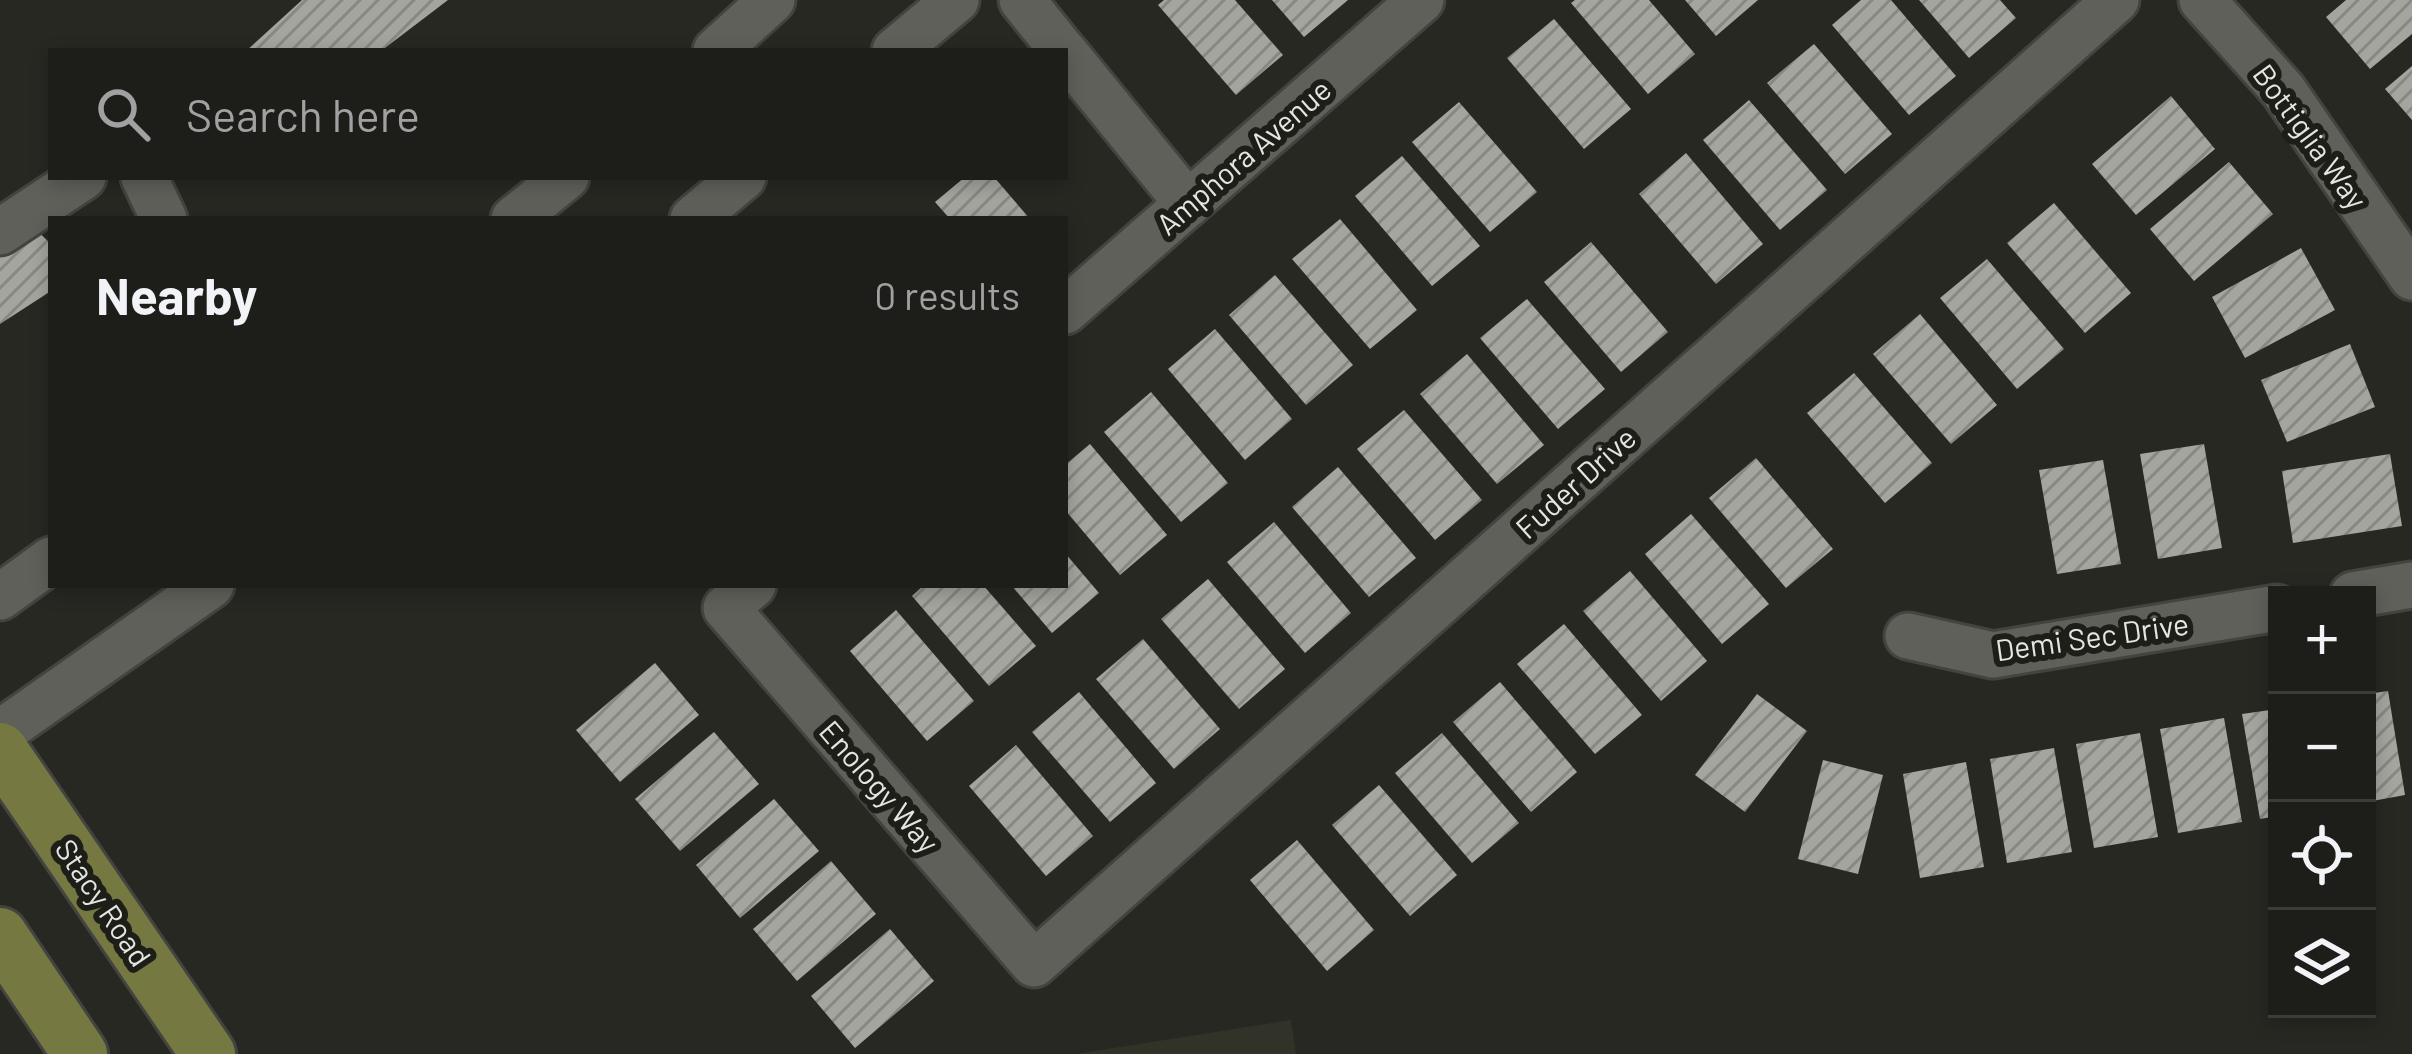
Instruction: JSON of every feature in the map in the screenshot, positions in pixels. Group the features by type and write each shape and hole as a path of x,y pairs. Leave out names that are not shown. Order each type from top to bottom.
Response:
{"main road":[{"name":"Stacy Road","path":"0,750 208,1054"},
{"path":"0,935 80,1054"}],"street":[{"path":"719,48 772,0"},
{"path":"899,48 956,0"},
{"path":"1022,0 1061,48"},
{"name":"Amphora Avenue","path":"1068,308 1420,0"},
{"name":"Fuder Drive","path":"1034,964 2116,0"},
{"name":"Bottiglia Way","path":"2202,0 2283,90 2412,277"},
{"path":"1068,57 1188,204"},
{"path":"0,232 78,180"},
{"path":"145,180 163,216"},
{"path":"518,216 562,180"},
{"path":"697,216 739,180"},
{"path":"0,596 48,562"},
{"path":"2376,591 2412,585"},
{"path":"0,733 207,588"},
{"name":"Enology Way","path":"739,597 1034,964"},
{"name":"Demi Sec Drive","path":"1908,636 1993,655 2268,609"}],"shaded area":[{"path":"1291,1020 1296,1054 1076,1054"}],"building":[{"path":"302,0 448,0 385,48 249,48"},
{"path":"1164,0 1235,0 1283,55 1236,95 1158,5"},
{"path":"1272,0 1348,0 1304,37"},
{"path":"1649,0 1695,54 1648,94 1571,3"},
{"path":"1685,0 1758,0 1716,36"},
{"path":"1861,0 1891,0 1956,76 1909,115 1832,25"},
{"path":"1919,0 2000,0 2016,18 1969,58"},
{"path":"2346,0 2412,0 2412,34 2370,69 2326,17"},
{"path":"1554,19 1631,109 1584,149 1507,58"},
{"path":"1814,44 1892,134 1845,174 1767,83"},
{"path":"2412,66 2412,120 2385,89"},
{"path":"2171,96 2215,149 2136,215 2092,164"},
{"path":"1749,100 1827,190 1780,230 1703,140"},
{"path":"1459,102 1537,192 1490,232 1412,142"},
{"path":"1686,153 1763,244 1716,284 1639,194"},
{"path":"1402,156 1480,246 1432,286 1355,196"},
{"path":"2229,162 2273,214 2194,281 2150,229"},
{"path":"961,180 997,180 1027,216 947,216 935,202"},
{"path":"2054,203 2131,293 2085,333 2007,243"},
{"path":"1340,219 1417,310 1370,349 1292,259"},
{"path":"29,223 48,241 48,293 0,324 0,243"},
{"path":"1591,242 1668,332 1621,372 1544,282"},
{"path":"2301,248 2335,310 2245,358 2212,297"},
{"path":"1987,259 2064,349 2017,389 1940,298"},
{"path":"1275,275 1353,365 1306,405 1229,315"},
{"path":"1527,299 1605,389 1558,429 1480,338"},
{"path":"1920,314 1997,405 1951,444 1873,354"},
{"path":"1215,329 1292,419 1245,460 1168,369"},
{"path":"2350,344 2375,407 2287,442 2261,380"},
{"path":"1467,354 1544,445 1497,484 1420,394"},
{"path":"1854,373 1932,463 1885,503 1807,413"},
{"path":"1151,392 1228,483 1181,522 1104,432"},
{"path":"1404,410 1482,500 1435,540 1357,449"},
{"path":"1090,444 1167,535 1120,575 1068,514 1068,462"},
{"path":"2204,444 2222,548 2158,559 2140,454"},
{"path":"2390,454 2402,526 2293,543 2282,471"},
{"path":"1756,458 1833,549 1786,588 1709,498"},
{"path":"2103,460 2121,564 2057,574 2039,470"},
{"path":"1338,467 1416,558 1369,597 1292,507"},
{"path":"1691,514 1769,604 1722,644 1645,554"},
{"path":"1274,522 1351,613 1305,653 1227,562"},
{"path":"1068,557 1099,593 1052,633 1014,588 1068,588"},
{"path":"1630,571 1707,661 1661,701 1583,611"},
{"path":"1208,579 1285,669 1239,709 1161,619"},
{"path":"921,588 986,588 1036,646 989,686 912,596"},
{"path":"896,610 974,701 927,741 850,651"},
{"path":"1564,624 1642,715 1595,754 1517,664"},
{"path":"1143,639 1220,729 1174,769 1096,679"},
{"path":"655,663 699,715 620,782 576,730"},
{"path":"1500,682 1577,772 1531,812 1453,722"},
{"path":"2388,691 2405,795 2376,800 2376,694"},
{"path":"1079,692 1156,783 1110,822 1032,732"},
{"path":"1757,694 1807,731 1745,812 1695,775"},
{"path":"2268,710 2268,818 2260,819 2242,714"},
{"path":"2224,718 2242,822 2178,833 2160,729"},
{"path":"714,732 759,784 680,851 635,799"},
{"path":"1442,733 1519,823 1472,863 1395,773"},
{"path":"2140,733 2158,837 2094,848 2076,744"},
{"path":"1016,745 1093,836 1046,876 969,786"},
{"path":"2054,748 2072,852 2007,863 1990,759"},
{"path":"1823,760 1883,775 1858,874 1798,859"},
{"path":"1966,762 1984,867 1920,878 1903,774"},
{"path":"1379,785 1457,875 1410,916 1332,825"},
{"path":"774,799 819,851 740,918 696,865"},
{"path":"1297,840 1374,930 1327,971 1250,880"},
{"path":"831,861 876,914 797,981 753,929"},
{"path":"890,929 934,981 855,1048 811,996"}]}
